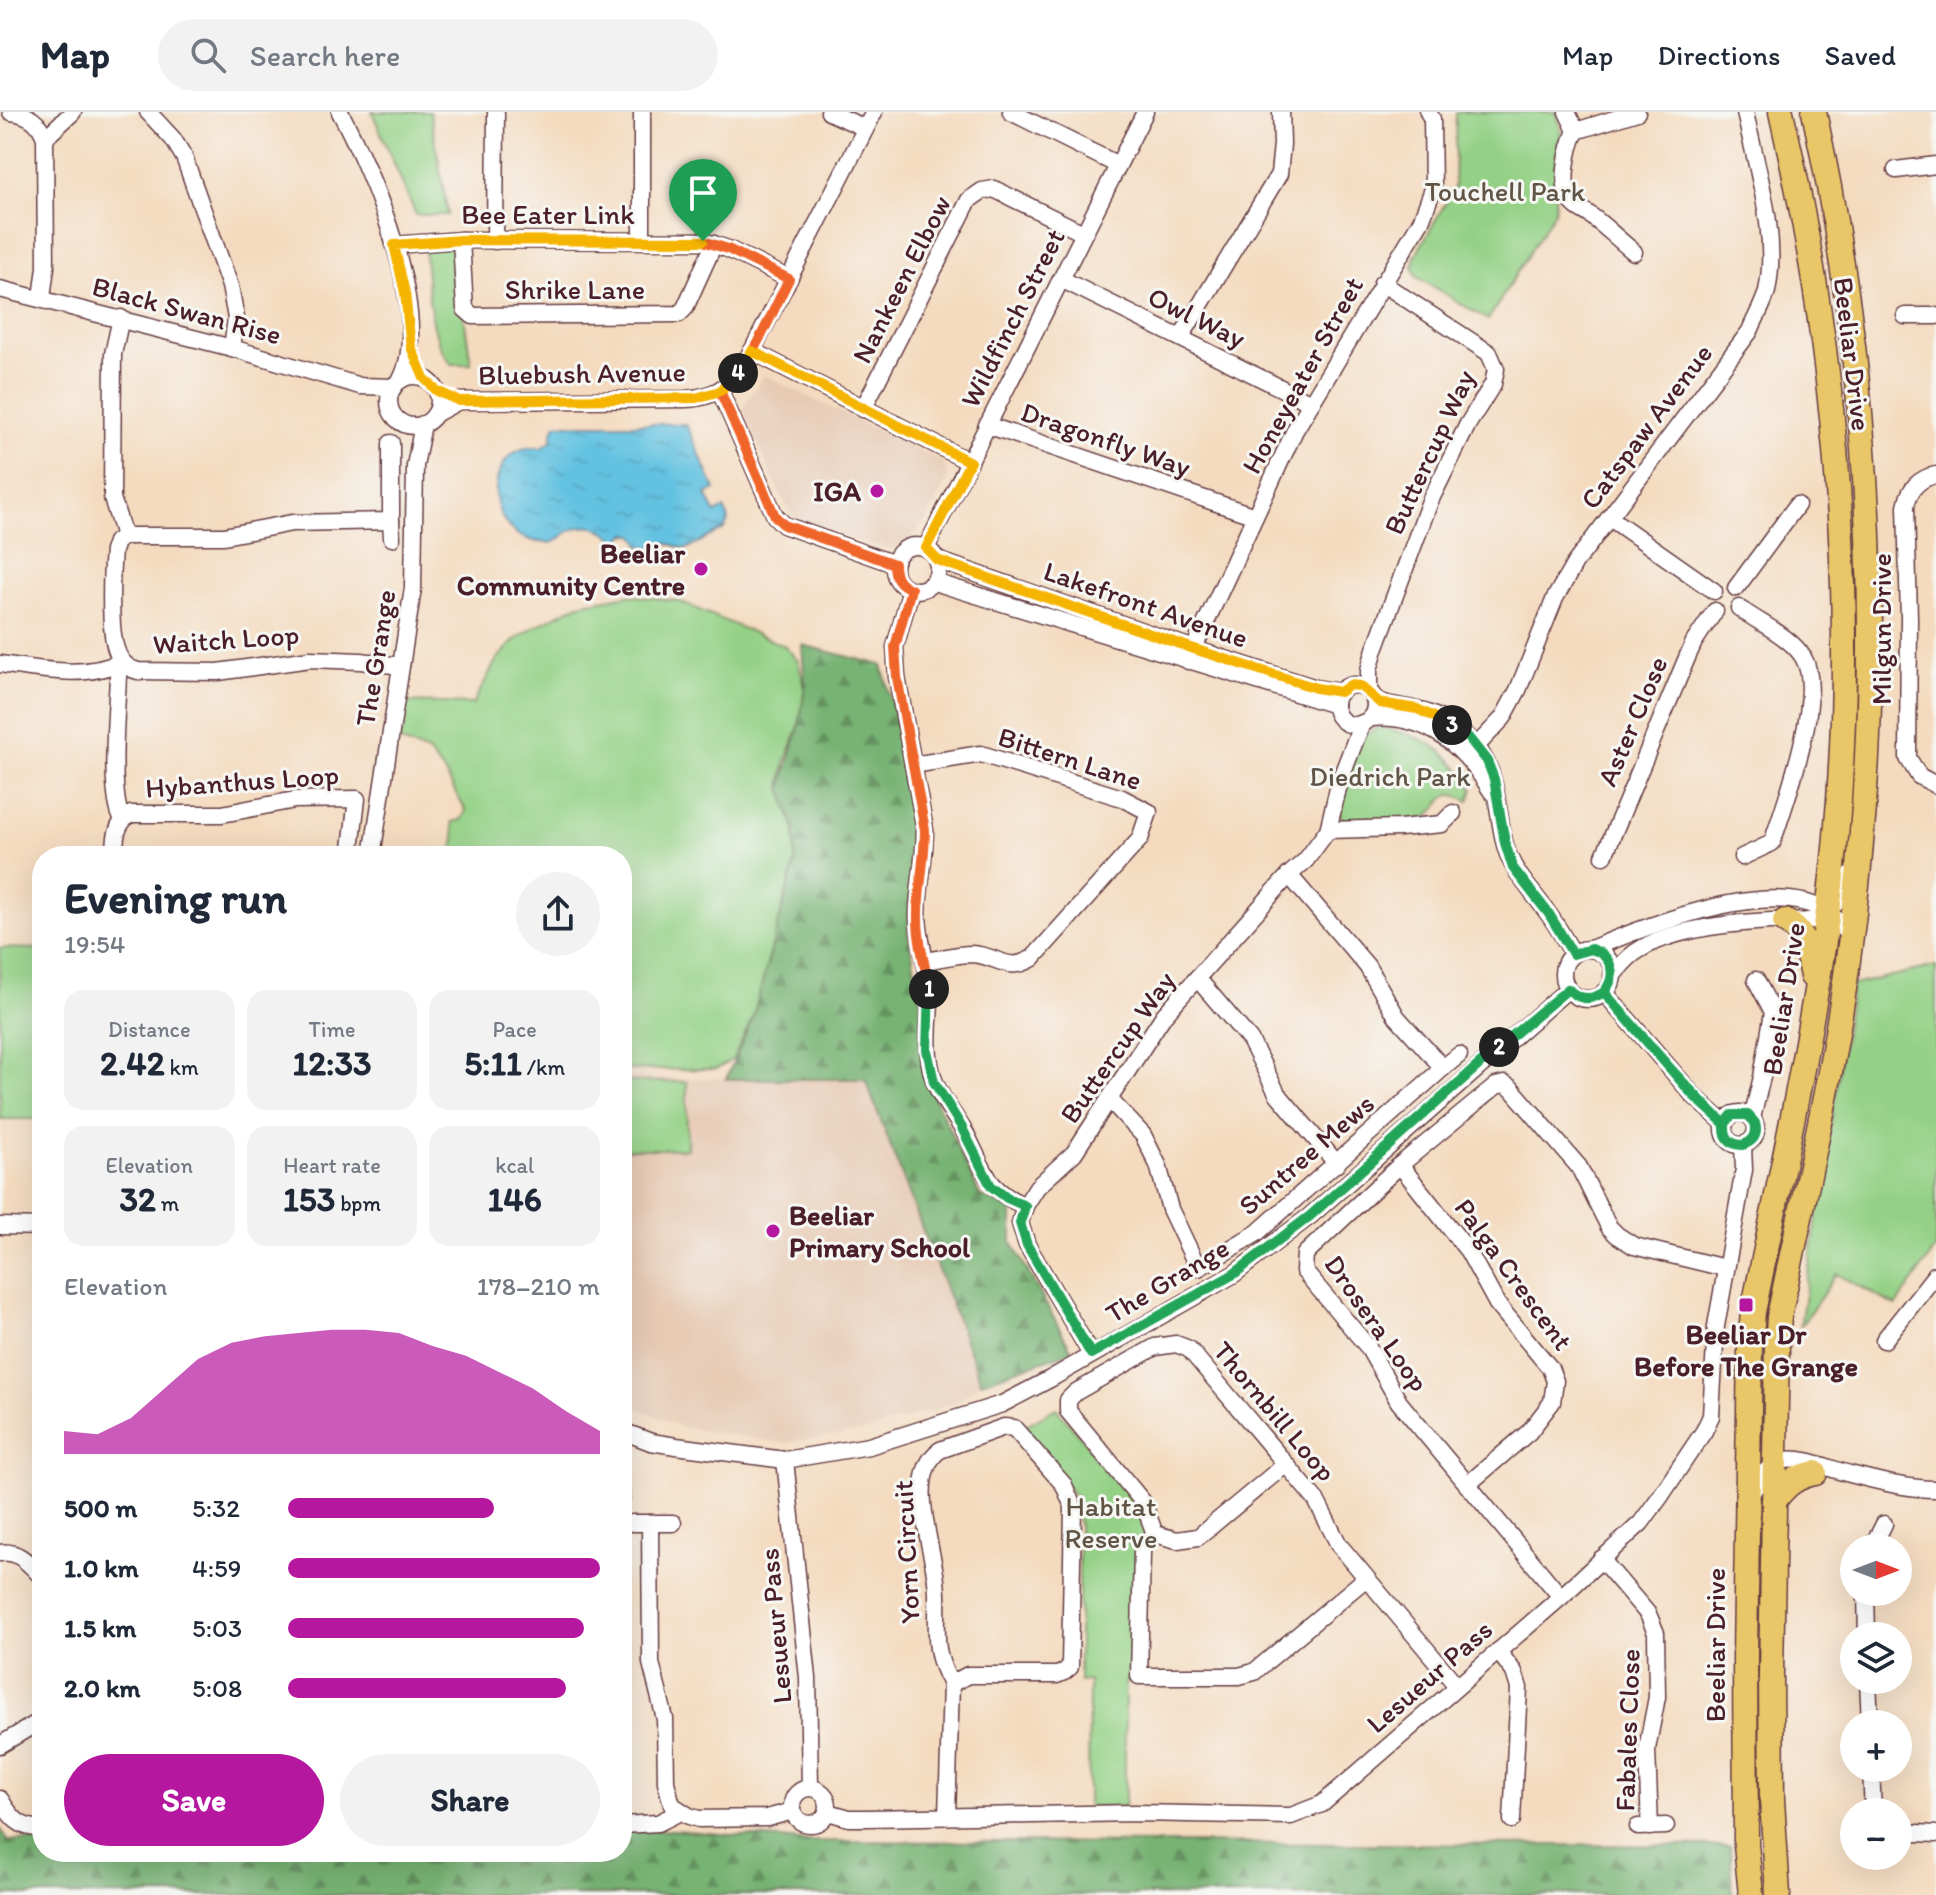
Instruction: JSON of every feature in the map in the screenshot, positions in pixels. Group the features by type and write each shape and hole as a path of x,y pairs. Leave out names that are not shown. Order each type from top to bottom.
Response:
{"highway":[{"name":"Beeliar Drive","path":"1751,1895 1746,1844 1746,1512 1753,1312 1801,1079 1827,912 1843,704 1834,444 1799,187 1781,112"},
{"name":"Beeliar Drive","path":"1778,1895 1772,1800 1771,1674 1779,1317 1832,1058 1850,944 1859,857 1869,693 1865,495 1855,364 1847,297 1814,112"},
{"path":"1785,921 1798,929 1803,937 1815,990"},
{"path":"1774,1501 1797,1477 1815,1473"}],"street":[{"path":"11,112 41,117 45,138 46,267 42,298"},
{"path":"45,138 73,112"},
{"path":"148,112 173,139 184,157 234,304 236,318 232,348"},
{"path":"340,112 377,190 394,245 405,293 411,347 424,378 437,391 439,403 429,419 412,426 394,416 390,407 390,396 411,347"},
{"path":"495,241 496,112"},
{"path":"642,112 642,240"},
{"path":"829,112 865,128"},
{"name":"Bluebush Avenue","path":"437,391 459,401 685,399 720,391 738,373 752,351 874,112"},
{"path":"1011,112 1118,165"},
{"name":"Wildfinch Street","path":"932,554 987,425 1145,112"},
{"path":"1181,337 1279,174 1281,112"},
{"name":"Honeyeater Street","path":"1191,655 1295,430 1421,221 1433,189 1432,119 1428,112"},
{"path":"1567,112 1576,131"},
{"path":"1634,252 1574,205 1567,195 1566,168 1569,145 1576,131 1637,112"},
{"name":"Catspaw Avenue","path":"1472,751 1503,718 1518,690 1555,598 1575,563 1750,331 1766,292 1771,255 1745,112"},
{"path":"1896,170 1936,165"},
{"name":"Nankeen Elbow","path":"863,409 969,200 982,191 994,189 1083,233"},
{"name":"Bee Eater Link","path":"394,245 461,240 694,240 714,244 789,279"},
{"name":"Shrike Lane","path":"461,240 465,309 473,316 679,314 685,308 714,244"},
{"name":"Owl Way","path":"1061,279 1311,403"},
{"name":"Buttercup Way","path":"1371,694 1369,670 1375,649 1430,501 1468,424 1493,384 1496,369 1489,353 1382,283"},
{"name":"Black Swan Rise","path":"0,289 121,318 360,386 390,407"},
{"path":"1905,316 1936,316"},
{"path":"121,318 113,354 112,498 124,536 224,536 292,523 392,529 391,443"},
{"path":"752,351 970,462"},
{"path":"397,383 416,376 424,378"},
{"name":"Black Swan Rise","path":"360,386 397,383"},
{"path":"720,391 775,516 784,525 894,564"},
{"name":"Bluebush Avenue","path":"429,419 459,401"},
{"name":"The Grange","path":"374,846 413,588 415,466 429,419"},
{"name":"The Grange","path":"401,422 415,466"},
{"name":"Dragonfly Way","path":"987,425 1255,516"},
{"name":"Milgun Drive","path":"1936,475 1919,481 1908,496 1906,506 1908,758 1919,776 1936,785"},
{"path":"1736,588 1797,505"},
{"path":"1610,518 1714,591"},
{"name":"Waitch Loop","path":"124,536 114,546 112,560 114,637 122,661 131,669 218,672 310,659 401,666"},
{"path":"908,547 932,554 939,570 934,582 918,590 902,585 894,564 899,554 908,547"},
{"name":"Lakefront Avenue","path":"932,554 1191,655"},
{"name":"Lakefront Avenue","path":"934,582 1340,695"},
{"path":"1722,585 1736,588 1741,598 1739,608 1730,615 1715,611 1711,603 1714,591 1722,585"},
{"path":"911,589 895,647 897,677 925,830 918,912 919,940 930,998 927,1050 934,1082 961,1126 991,1186 1025,1206 1020,1223 1027,1245 1091,1354"},
{"path":"1739,608 1795,647 1807,665 1809,675 1804,736 1772,843 1742,857"},
{"name":"Aster Close","path":"1604,856 1694,642 1715,611"},
{"name":"Buttercup Way","path":"1340,695 1375,649"},
{"path":"0,664 84,671 106,669 122,661"},
{"path":"122,661 118,676 115,791 118,812 123,820"},
{"path":"1472,751 1417,723 1388,716 1359,721 1337,715 1340,695 1355,685 1380,703 1434,715 1450,723 1472,751 1499,804 1505,843 1513,868 1549,914 1573,954"},
{"path":"1359,721 1374,708 1371,694"},
{"name":"Buttercup Way","path":"1025,1206 1037,1187 1074,1153 1164,1015 1289,875 1306,860 1328,830 1359,721"},
{"name":"Bittern Lane","path":"913,765 981,754 1122,798 1149,812 1140,839 1033,958 1020,966 1009,966 991,957 969,954 925,961"},
{"name":"Hybanthus Loop","path":"115,846 123,820 140,812 222,814 358,792 351,846"},
{"path":"1328,830 1442,824 1453,813"},
{"path":"1850,944 1838,921 1827,912 1809,902 1759,901 1724,905 1663,921 1573,954 1563,974 1568,989 1581,998 1589,999 1604,992 1612,976 1635,952 1677,935 1717,926 1811,921 1827,912 1846,889 1859,857"},
{"path":"1289,875 1367,966 1397,1017 1443,1068"},
{"path":"1591,949 1609,961 1612,976"},
{"path":"1197,978 1250,1040 1277,1093 1337,1164"},
{"path":"1752,1118 1737,1113 1725,1124 1725,1135 1729,1140 1743,1145 1753,1140 1756,1134 1752,1118 1773,1012 1756,980"},
{"name":"The Grange","path":"632,1434 664,1444 785,1460 869,1446 989,1410 1050,1379 1234,1274 1310,1216 1568,989"},
{"path":"1604,992 1693,1095 1725,1124"},
{"name":"Suntree Mews","path":"1109,1099 1143,1135 1158,1165 1170,1209 1198,1268 1257,1233 1459,1055"},
{"name":"Drosera Loop","path":"1561,1597 1399,1402 1368,1347 1303,1266 1305,1254 1400,1165 1496,1086 1507,1085 1579,1167 1603,1216 1617,1235 1634,1246 1725,1268"},
{"name":"Lesueur Pass","path":"793,1811 797,1819 814,1824 823,1820 828,1812 849,1818 1135,1813 1291,1816 1322,1804 1561,1597 1651,1511 1708,1424 1713,1408 1714,1337 1744,1170 1743,1145"},
{"name":"Palga Crescent","path":"1400,1165 1468,1251 1497,1304 1550,1368 1555,1381 1552,1402 1529,1432 1467,1485"},
{"path":"0,1226 32,1227"},
{"path":"1884,1340 1936,1274"},
{"name":"Thornbill Loop","path":"1155,1534 1143,1502 1068,1411 1067,1405 1076,1392 1155,1347 1176,1344 1194,1354 1316,1500 1339,1545 1457,1686"},
{"path":"1747,1419 1759,1449 1781,1471 1850,1474"},
{"name":"Yorn Circuit","path":"947,1816 951,1684 936,1648 937,1586 924,1515 923,1483 933,1455 940,1450 1004,1427 1014,1428 1064,1485 1073,1507 1070,1667 1057,1675 968,1675 951,1684"},
{"name":"Lesueur Pass","path":"785,1460 808,1678 810,1787"},
{"path":"1746,1512 1756,1484 1782,1460 1816,1463 1850,1474 1928,1489 1936,1498"},
{"path":"1286,1464 1198,1537 1177,1540 1155,1534 1143,1546 1139,1676 1239,1676 1254,1672 1365,1579"},
{"path":"632,1523 673,1523"},
{"path":"650,1523 651,1663 665,1719 668,1795 672,1805 680,1812 699,1819 767,1818 793,1811 795,1795 810,1787 825,1795 829,1803 828,1812"},
{"path":"1879,1534 1884,1524"},
{"path":"0,1553 19,1555 32,1567"},
{"name":"Fabales Close","path":"1601,1559 1648,1614 1656,1633 1657,1697 1647,1749 1651,1827"},
{"path":"1498,1651 1514,1672 1519,1688 1512,1820"},
{"path":"0,1745 32,1726"},
{"path":"0,1799 15,1821 32,1829"},
{"path":"632,1824 658,1823 680,1812"},
{"path":"1912,1833 1936,1834"}],"shaded area":[{"path":"764,375 943,462 949,476 927,519 904,546 871,545 794,519 742,409"},
{"name":"Beeliar Primary School","path":"632,1078 865,1079 981,1382 959,1401 868,1431 784,1443 682,1427 632,1406"}],"green space":[{"path":"372,112 430,112 448,215 416,215"},
{"name":"Touchell Park","path":"1456,112 1557,112 1561,132 1556,157 1555,211 1488,320 1417,277 1413,267 1415,256 1454,188"},
{"path":"424,244 454,248 471,364 452,364 438,339 430,307"},
{"path":"628,595 678,601 785,646 798,661 805,688 799,726 785,763 781,787 795,830 795,862 753,1017 733,1059 717,1069 632,1070 632,846 454,846 452,822 461,820 466,811 444,772 428,752 399,741 405,702 473,704 497,659 515,640 579,604"},
{"path":"802,645 882,665 908,768 914,854 908,932 923,1013 922,1070 980,1196 1012,1209 1012,1243 1072,1351 981,1382 865,1079 726,1079 753,1017 795,862 795,830 781,787 799,726 805,688"},
{"name":"Diedrich Park","path":"1378,727 1422,740 1444,754 1473,789 1469,801 1459,796 1447,796 1423,819 1351,822 1343,819 1339,813 1357,739"},
{"path":"0,948 32,949 32,1119 0,1119"},
{"path":"1936,966 1936,1248 1896,1306 1837,1274 1800,1327 1852,985"},
{"path":"632,1082 687,1082 687,1149 632,1149"},
{"name":"Habitat Reserve","path":"1056,1408 1146,1514 1148,1529 1136,1682 1125,1682 1125,1806 1088,1807 1089,1681 1079,1682 1079,1526 1074,1496 1021,1428"},
{"path":"632,1445 634,1446 632,1503"},
{"path":"0,1828 8,1841 32,1840 32,1862 632,1862 632,1831 674,1830 802,1841 1730,1846 1733,1895 0,1895"}],"water":[{"path":"556,424 686,424 715,489 706,494 715,513 724,509 729,519 724,529 686,549 663,542 660,548 640,546 636,537 629,534 617,543 595,527 575,529 553,542 534,541 517,534 505,522 498,508 498,478 503,464 513,454 526,448 542,448 552,440"}],"place":[{"name":"IGA","path":"877,491"},
{"name":"Beeliar Community Centre","path":"701,569"},
{"name":"Beeliar Primary School","path":"773,1231"},
{"name":"Beeliar Dr Before The Grange","path":"1746,1305"}],"route":[{"path":"703,241 461,240 394,245 405,293 411,347 424,378 437,391 459,401 696,398 720,391 729,384 738,373 752,351 970,462 926,548 937,560 1316,688 1340,692 1350,685 1360,686 1380,703 1417,709 1450,723 1468,737 1487,761 1494,779 1505,843 1513,868 1549,914 1573,954 1591,949 1609,961 1612,976 1604,992 1648,1043 1693,1095 1725,1124 1737,1113 1752,1118 1756,1128 1753,1140 1743,1145 1733,1144 1725,1135 1725,1124 1693,1095 1604,992 1589,999 1581,998 1568,989 1310,1216 1234,1274 1091,1354 1027,1245 1020,1223 1025,1206 991,1186 961,1126 934,1082 927,1050 930,998 919,940 918,912 925,830 897,677 895,647 911,589 902,585 897,578 894,564 784,525 775,516 720,391 738,373 752,351 789,279 728,249 703,241"}]}
